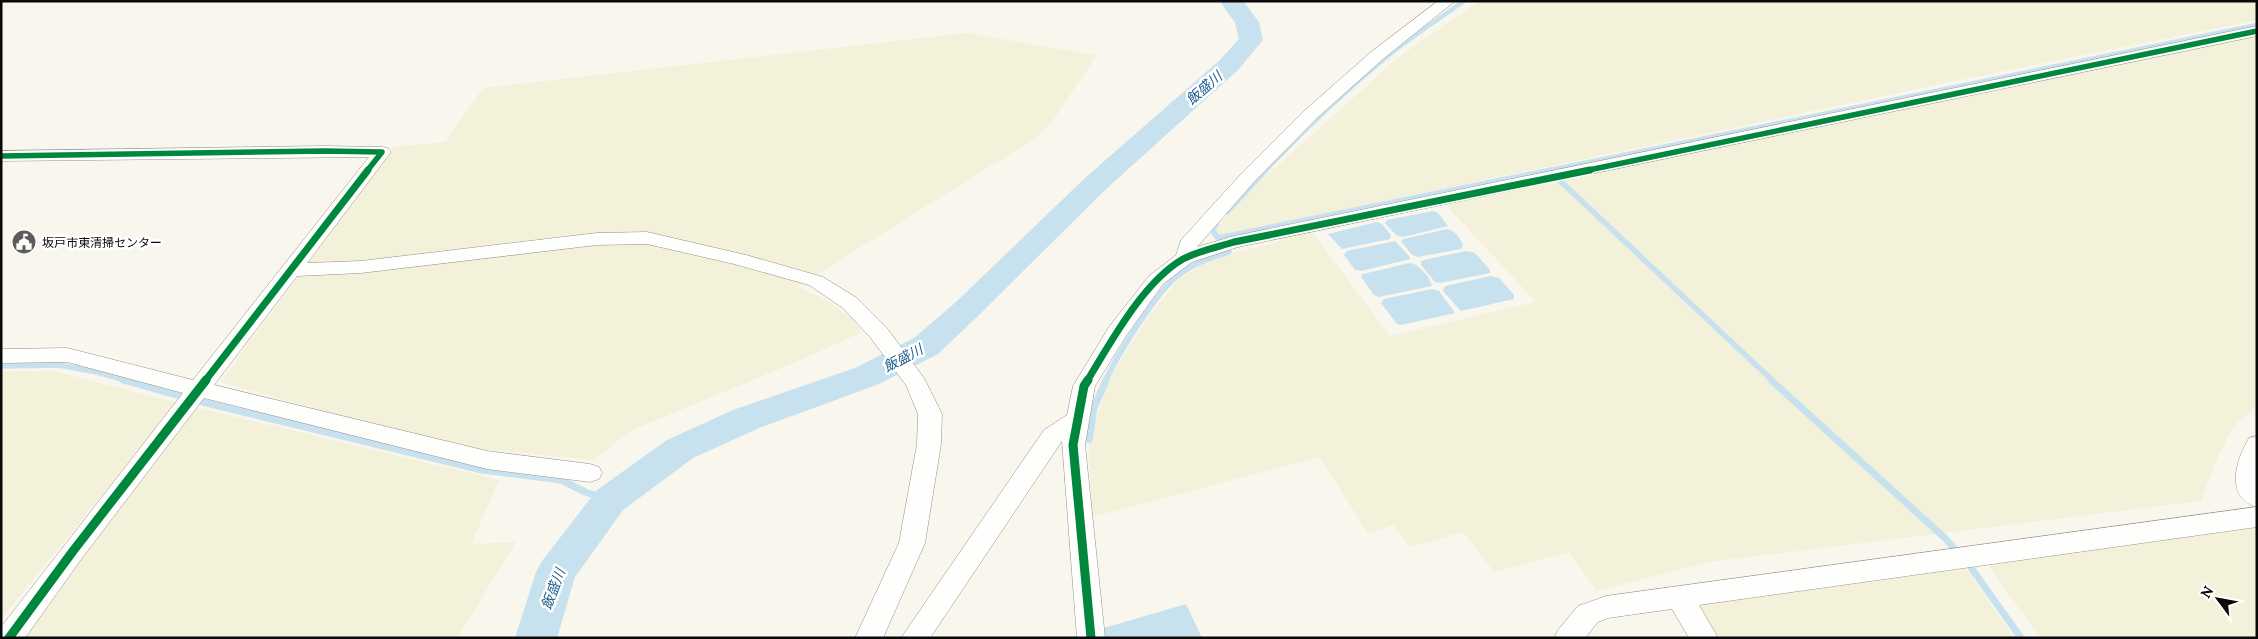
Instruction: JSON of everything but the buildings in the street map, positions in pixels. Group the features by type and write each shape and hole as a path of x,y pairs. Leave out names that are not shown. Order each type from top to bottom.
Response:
{"street":[{"path":"1185,258 1188,244 1247,178 1376,55 1448,1"},
{"path":"1091,638 1073,445 1084,386 1117,332 1156,280 1168,269 1185,258 1234,242 1666,155 2257,31"},
{"path":"1,156 325,151 382,152 73,551 9,638"},
{"path":"292,270 361,267 597,239 647,238 739,258 816,281 850,303 878,332 916,383 930,414 929,444 918,517 912,543 869,638"},
{"path":"1,356 67,355 198,390 487,460 590,473"},
{"path":"915,638 1052,436 1077,420"},
{"path":"2257,444 2246,471 2246,482 2257,498"},
{"path":"1568,638 1588,614 1606,607 2257,517"},
{"path":"1680,598 1704,638"}],"shaded area":[{"path":"1480,1 2257,1 2257,20 1960,80 1219,236 1214,230 1259,182 1400,56"},
{"path":"966,33 1097,55 1052,122 1037,137 797,287 825,299 851,318 862,332 798,361 632,430 593,460 471,448 392,430 220,382 394,147 445,142 483,88"},
{"path":"2257,36 2257,406 2233,427 2217,459 2201,501 1709,562 1597,591 1569,552 1494,572 1463,532 1410,547 1393,525 1368,533 1319,457 1092,517 1089,440 1110,377 1149,316 1179,279 1202,265 1235,253 1312,232 1390,336 1536,302 1445,204"},
{"path":"1,371 54,371 177,403 1,619"},
{"path":"194,407 499,480 471,544 516,542 457,638 23,638"},
{"path":"2257,528 2257,638 2041,638 1989,567 2002,562"},
{"path":"1964,566 2014,638 1717,638 1698,609 1703,601"}],"water":[{"path":"1433,211 1438,213 1448,226 1403,237 1396,235 1385,223 1387,220"},
{"path":"1377,222 1382,224 1391,235 1390,239 1342,249 1328,234"},
{"path":"1447,229 1453,231 1459,238 1463,246 1461,249 1418,257 1412,255 1401,241 1404,239"},
{"path":"1395,241 1410,259 1361,271 1355,270 1344,255 1347,251"},
{"path":"1466,251 1475,253 1490,270 1490,273 1440,283 1435,282 1421,265 1421,261 1424,260"},
{"path":"1410,263 1424,272 1432,286 1379,297 1374,295 1361,277 1363,274"},
{"path":"1491,276 1499,278 1514,295 1514,299 1461,311 1443,291 1445,286"},
{"path":"1432,289 1439,291 1455,313 1401,325 1397,324 1381,303 1384,299"},
{"path":"1186,604 1202,638 1105,638 1104,628"}],"waterway":[{"name":"飯盛川","path":"536,638 556,572 610,500 680,449 746,419 867,376 926,346 967,309 1095,184 1229,65 1251,40 1247,22 1231,1"},
{"path":"1266,170 1325,111 1389,55 1464,1"},
{"path":"1545,171 2257,25"},
{"path":"1227,212 1266,170"},
{"path":"1218,238 1551,170"},
{"path":"1555,176 1773,381"},
{"path":"1216,225 1212,230 1218,238"},
{"path":"1105,381 1139,323 1170,282 1191,267 1229,252 1218,238"},
{"path":"1,366 59,365 97,372 128,381"},
{"path":"123,380 190,399 482,470 561,480 585,492 610,500"},
{"path":"1089,440 1094,408 1106,380"},
{"path":"1771,380 1946,539 1959,554"},
{"path":"1967,562 2021,638"}],"cycle path":[{"path":"1091,638 1073,445 1084,386 1117,332 1156,280 1168,269 1185,258 1234,242 2257,31"},
{"path":"1,156 325,151 382,152 73,551 9,638"}],"place":[{"name":"坂戸市東清掃センター","path":"24,242"}]}
